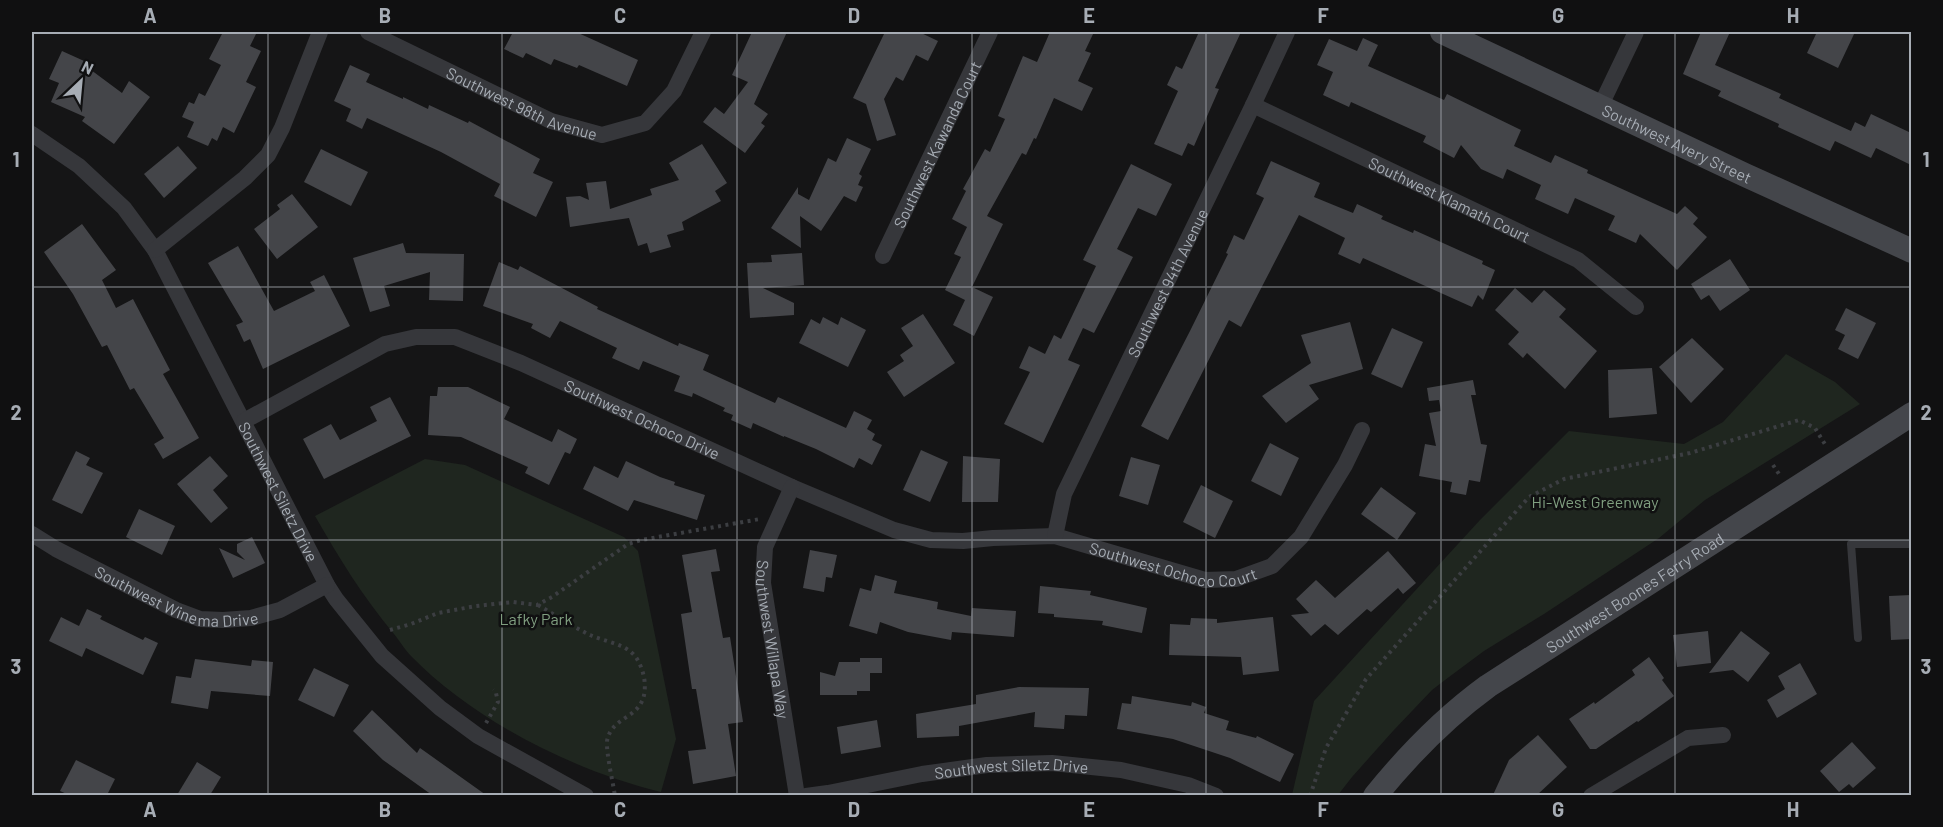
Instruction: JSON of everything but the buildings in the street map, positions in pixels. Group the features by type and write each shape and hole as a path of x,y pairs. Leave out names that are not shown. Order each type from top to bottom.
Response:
{"main road":[{"name":"Southwest Avery Street","path":"1442,32 1911,250"},
{"name":"Southwest Boones Ferry Road","path":"1375,795 1436,728 1488,686 1836,462 1909,420"}],"street":[{"path":"155,250 245,178 268,155 282,128 320,32"},
{"name":"Southwest 98th Avenue","path":"368,32 551,121 602,135 645,123 674,91 703,32"},
{"name":"Southwest Kawanda Court","path":"883,256 990,32"},
{"name":"Southwest 94th Avenue","path":"1055,537 1064,494 1287,32"},
{"path":"1600,107 1636,32"},
{"name":"Southwest Klamath Court","path":"1253,105 1578,260 1636,307"},
{"name":"Southwest Siletz Drive","path":"32,134 80,166 124,208 155,250 327,585 382,656 440,708 478,736 562,784 586,795"},
{"name":"Southwest Ochoco Drive","path":"244,421 385,344 416,337 455,337 521,363 792,488 894,530 930,540 1055,537"},
{"name":"Southwest Ochoco Court","path":"1055,537 1205,580 1236,579 1272,566 1301,537 1345,465 1362,430"},
{"name":"Southwest Willapa Way","path":"792,488 765,547 763,583 797,795"},
{"name":"Southwest Winema Drive","path":"32,534 56,549 176,610 200,619 251,618 280,610 327,585"},
{"path":"1591,795 1688,738 1723,735"},
{"name":"Southwest Siletz Drive","path":"806,795 987,765 1052,762 1121,770 1188,785 1216,795"}],"lane":[{"path":"1858,638 1851,544 1911,544"}],"path":[{"path":"1310,795 1326,748 1366,679 1529,497 1564,479 1690,453 1799,420 1815,428 1836,462"},
{"path":"537,605 628,544 757,518 776,523"},
{"path":"390,630 438,613 513,602 537,605 588,634 633,653 642,668 645,695 642,702 613,729 607,739 615,795"},
{"path":"478,736 497,706 498,697 493,690"}],"green space":[{"name":"Hi-West Greenway","path":"1786,354 1835,382 1860,404 1705,500 1659,538 1484,651 1449,677 1432,690 1393,731 1338,795 1292,795 1314,701 1480,520 1569,431 1684,444 1723,422"},
{"name":"Lafky Park","path":"425,459 465,465 624,537 638,551 676,739 661,792 628,783 560,757 494,722 436,679 409,653 372,606 342,562 315,516"}]}
